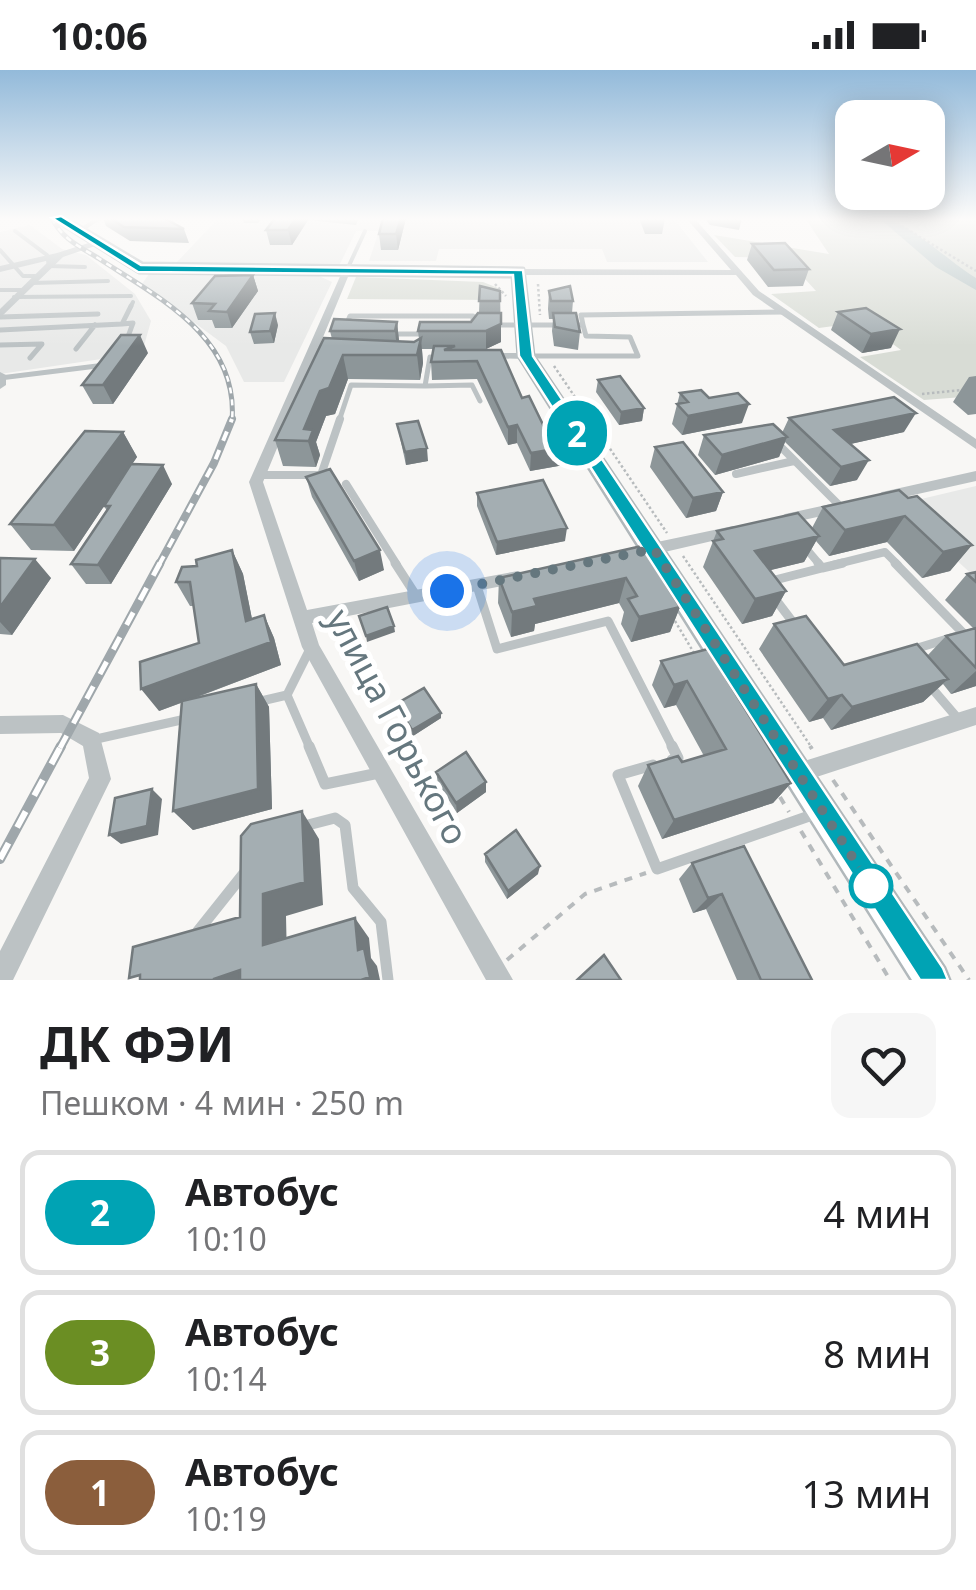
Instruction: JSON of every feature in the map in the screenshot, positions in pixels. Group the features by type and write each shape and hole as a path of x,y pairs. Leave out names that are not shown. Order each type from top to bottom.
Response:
{"main road":[{"path":"125,260 138,268 483,276 528,272 525,325 537,356 664,547 798,773 932,980"}],"street":[{"path":"0,269 45,260"},
{"path":"0,315 35,280 48,260"},
{"path":"725,260 786,312 976,445"},
{"path":"260,474 346,272"},
{"path":"528,272 734,272"},
{"path":"310,356 330,356"},
{"path":"462,357 537,356"},
{"path":"410,357 446,357"},
{"path":"0,376 0,386"},
{"name":"улица Горького","path":"260,474 256,482 311,647 492,977"},
{"path":"764,524 976,476"},
{"path":"617,557 746,528"},
{"path":"302,618 530,575"},
{"path":"798,773 968,718"},
{"path":"0,725 63,724 92,740 100,779 0,978"}],"lane":[{"path":"10,260 23,276 35,280 108,280"},
{"path":"50,260 85,267"},
{"path":"346,272 351,260"},
{"path":"0,290 132,299 122,324"},
{"path":"537,356 638,356 630,336 586,336 581,315 786,312"},
{"path":"0,315 98,314"},
{"path":"361,333 343,333 350,316 473,316 471,334"},
{"path":"0,330 133,323 122,351"},
{"path":"76,349 95,325"},
{"path":"473,325 583,325"},
{"path":"380,334 434,334"},
{"path":"0,345 42,344 30,358"},
{"path":"426,386 430,357"},
{"path":"0,376 109,365"},
{"path":"260,474 321,475 351,385 472,385 480,401"},
{"path":"768,434 841,507"},
{"path":"736,474 794,460"},
{"path":"346,484 416,596"},
{"path":"781,520 822,568"},
{"path":"797,628 764,583 885,552 964,634 901,653 913,666"},
{"path":"477,586 498,649 608,622 678,758 618,775 657,869 823,812"},
{"path":"311,647 287,695 324,784 378,773"},
{"path":"925,680 968,718"},
{"path":"248,704 287,695"},
{"path":"92,740 210,714"},
{"path":"290,829 335,818 345,825 353,888 381,922 388,980"},
{"path":"186,935 204,929 251,865"}],"path":[{"path":"525,325 528,272"},
{"path":"483,276 502,287 525,325"},
{"path":"537,356 664,547 823,765 970,980"},
{"path":"905,395 976,389"},
{"path":"674,620 694,654"},
{"path":"775,788 890,980"},
{"path":"492,977 585,894 657,869"}],"shaded area":[{"path":"0,260 93,260 135,294 151,321 142,353 0,374"},
{"path":"178,260 342,260 339,266 176,263"},
{"path":"606,260 708,262 607,262"},
{"path":"788,260 976,260 976,396 924,400 860,357 901,350 863,322 819,328 771,294 816,291"},
{"path":"149,274 317,275 332,282 284,382 244,382 226,346 142,284"},
{"path":"356,277 483,282 498,288 499,300 347,299"},
{"path":"976,486 976,578 896,505"}],"building":[{"path":"766,260 801,260 809,269 774,270"},
{"path":"253,275 227,312 209,311 215,304 192,303 215,276"},
{"path":"480,286 500,291 500,301 479,301"},
{"path":"570,286 573,301 551,301 549,291"},
{"path":"866,308 900,329 871,334 838,312"},
{"path":"275,313 270,331 250,332 255,314"},
{"path":"478,313 501,313 501,324 486,331 418,331 420,322 471,322"},
{"path":"553,313 576,313 580,332 555,327"},
{"path":"334,319 397,322 395,331 330,331"},
{"path":"121,335 140,335 103,385 82,385"},
{"path":"324,338 414,342 421,338 417,355 343,355 329,388 320,391 304,429 313,430 309,441 275,440"},
{"path":"434,346 455,346 444,350 501,350 522,398 529,396 549,437 560,436 566,447 531,453 517,425 508,427 477,361 431,362"},
{"path":"620,376 644,408 621,412 598,380"},
{"path":"701,390 709,398 738,393 749,404 688,416 677,404 688,402 680,393"},
{"path":"894,397 916,413 834,430 869,460 841,467 789,418"},
{"path":"418,421 427,448 405,452 397,424"},
{"path":"773,424 787,437 722,455 704,435"},
{"path":"85,431 123,432 54,525 10,524"},
{"path":"683,442 723,492 693,498 655,447"},
{"path":"131,464 163,465 98,565 71,564 110,506 104,506"},
{"path":"330,469 380,550 354,561 306,477"},
{"path":"543,480 567,528 497,542 477,493"},
{"path":"899,490 908,498 917,496 972,545 943,552 905,516 845,530 823,507"},
{"path":"798,513 819,536 755,551 786,591 755,599 713,541 723,539 717,531"},
{"path":"642,546 680,607 639,617 628,599 637,596 626,578 534,599 537,606 512,612 499,578"},
{"path":"232,550 246,621 264,615 271,642 141,689 140,662 199,643 190,582 176,582 182,567 197,566 196,560"},
{"path":"0,558 35,559 0,607"},
{"path":"387,607 394,626 366,636 359,616"},
{"path":"806,616 844,665 917,644 948,679 852,707 842,695 828,699 774,624"},
{"path":"976,628 976,668 946,636"},
{"path":"708,649 791,783 674,820 648,765 678,756 682,762 726,749 687,681 674,685 661,661"},
{"path":"256,684 258,789 173,811 182,701"},
{"path":"424,688 441,713 412,730 396,704"},
{"path":"466,752 486,782 456,803 436,772"},
{"path":"152,789 147,826 109,835 115,798"},
{"path":"302,811 305,882 263,894 263,945 355,918 358,950 364,948 370,977 240,980 240,970 214,980 140,980 140,975 129,978 133,947 240,917 241,836 251,824"},
{"path":"516,830 540,866 508,891 485,854"},
{"path":"744,846 812,980 761,980 722,894 708,898 692,863"},
{"path":"604,955 621,980 577,980"}],"waterway":[{"path":"937,260 976,285"}],"railway":[{"path":"102,260 169,305 209,343 223,366 231,392 232,419"},
{"path":"159,565 214,463 232,419"},
{"path":"60,748 160,563"},
{"path":"0,859 61,746"}],"bus line":[{"name":"2","path":"119,260 138,268 171,271 519,272 526,356 931,980"}],"route":[{"path":"447,591 654,549 871,886"}]}
